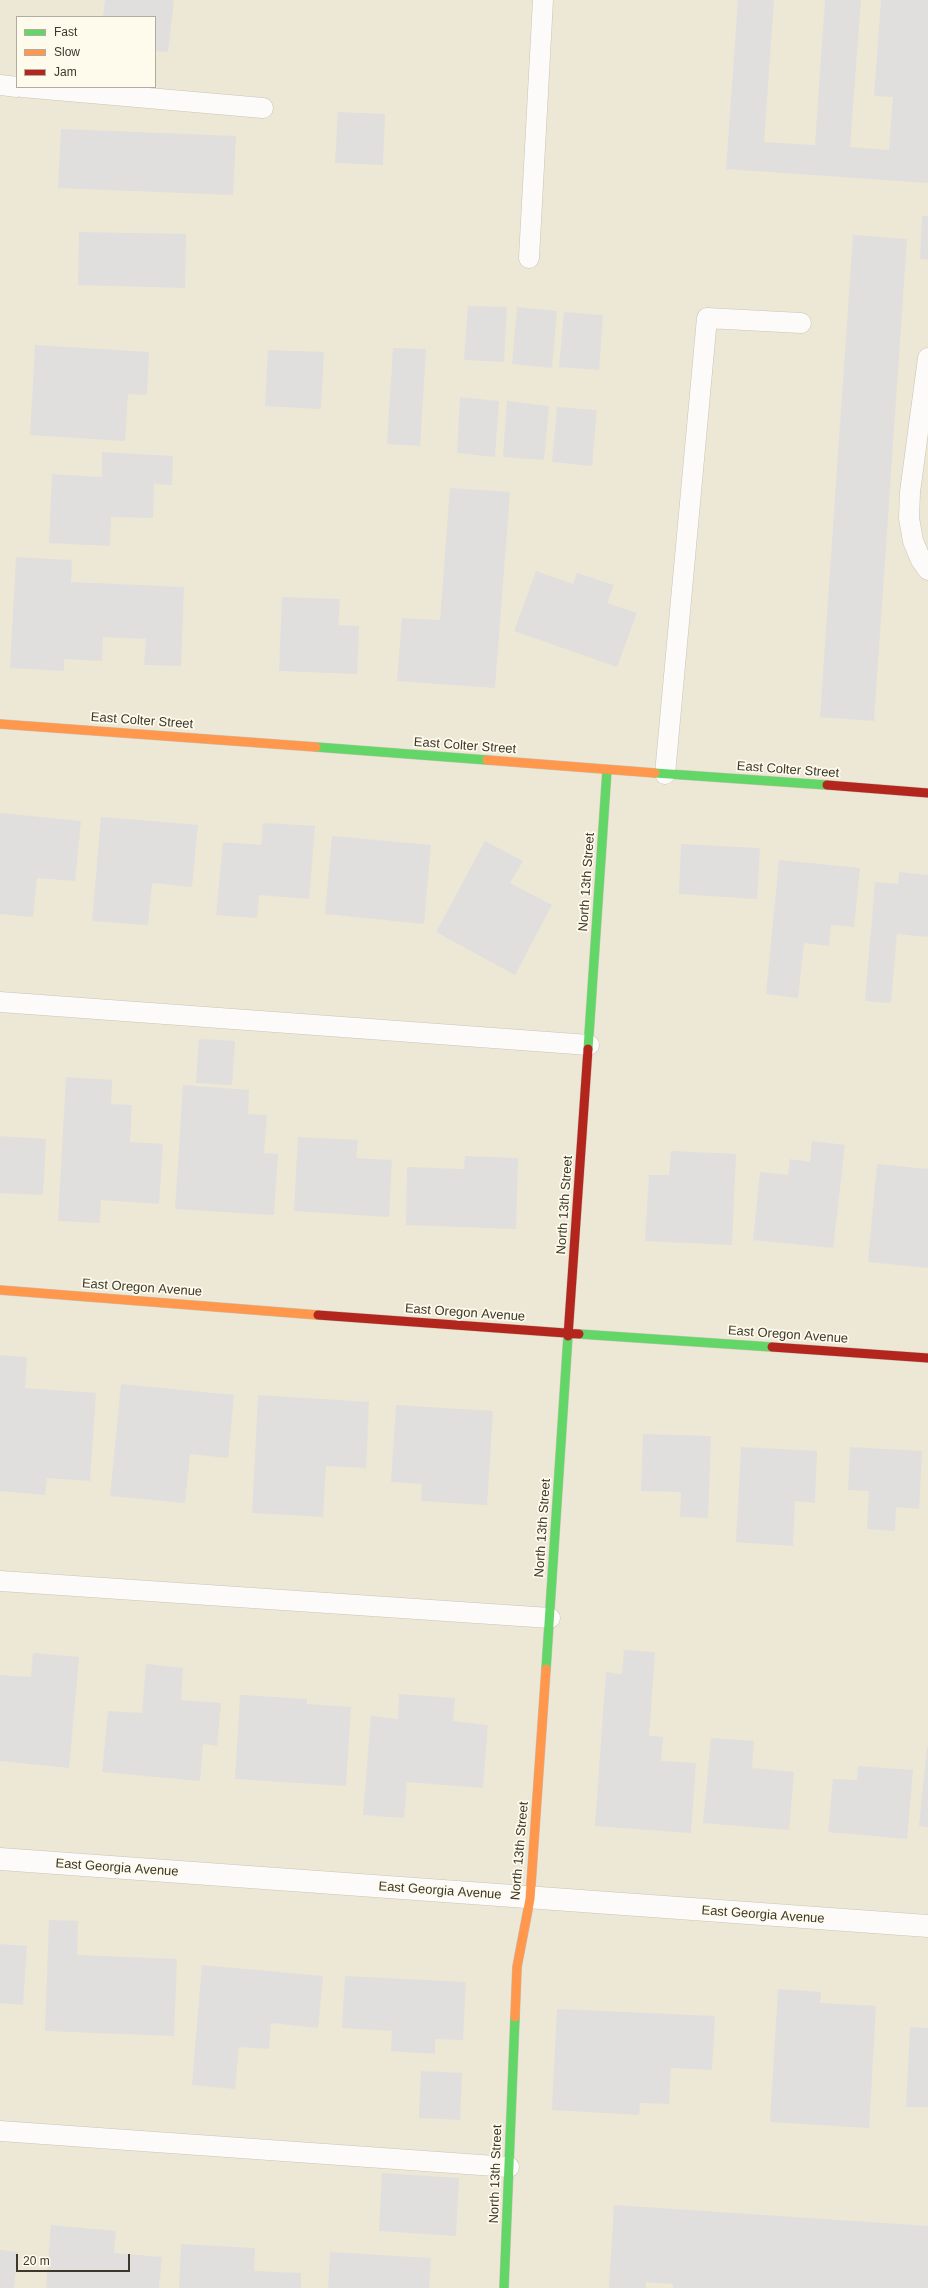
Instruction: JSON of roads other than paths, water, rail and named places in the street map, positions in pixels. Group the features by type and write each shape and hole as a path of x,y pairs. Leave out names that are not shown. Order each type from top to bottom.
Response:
{"street":[{"name":"East Colter Street","path":"0,724 928,793"},
{"name":"North 13th Street","path":"504,2288 517,1967 530,1898 570,1334 607,770"},
{"name":"East Oregon Avenue","path":"0,1290 570,1334 928,1358"},
{"name":"East Georgia Avenue","path":"0,1859 928,1926"}],"lane":[{"path":"529,258 543,0"},
{"path":"0,85 16,86"},
{"path":"33,88 263,108"},
{"path":"665,774 707,318 801,323"},
{"path":"928,358 910,492 909,518 913,541 921,560 928,570"},
{"path":"0,1002 589,1045"},
{"path":"0,1581 550,1618"},
{"path":"0,2131 509,2167"}]}
